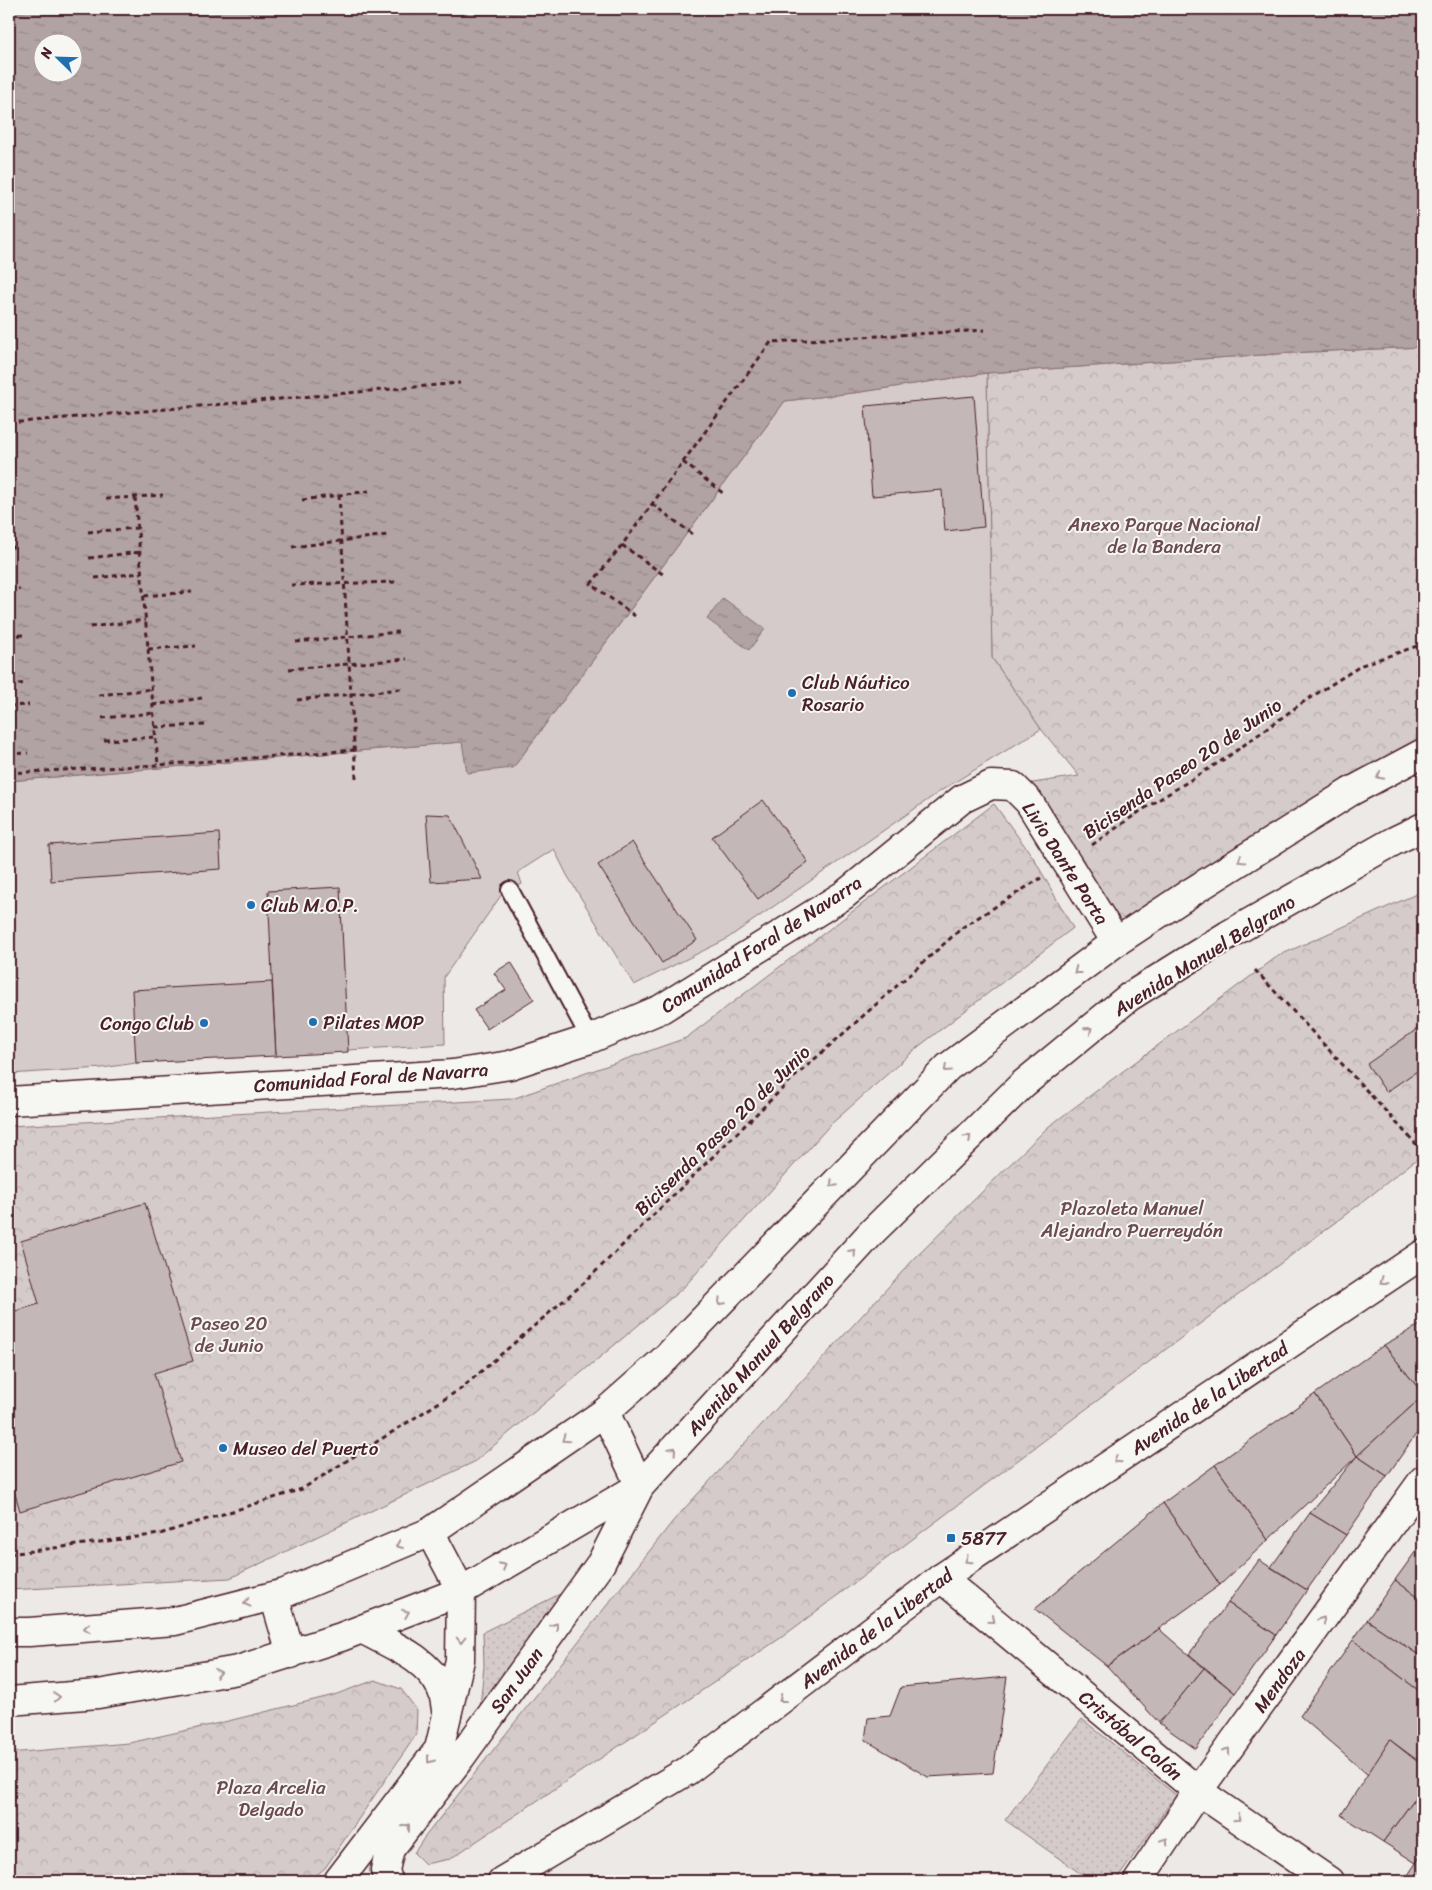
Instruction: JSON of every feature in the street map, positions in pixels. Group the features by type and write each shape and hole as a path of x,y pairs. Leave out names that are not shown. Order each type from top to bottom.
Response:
{"main road":[{"path":"9,1632 174,1621 285,1593 430,1532 605,1412 666,1358 948,1067 1116,942 1193,891 1350,792 1423,753"},
{"name":"Comunidad Foral de Navarra","path":"9,1101 453,1074 510,1065 590,1039 661,1009 844,895 962,799 991,785 1013,786"},
{"name":"Livio Dante Porta","path":"1013,786 1029,802 1116,942"},
{"name":"Avenida Manuel Belgrano","path":"9,1701 98,1694 238,1670 364,1630 461,1591 640,1486 873,1231 1024,1084 1129,997 1228,935 1394,841 1423,827"},
{"name":"Avenida de la Libertad","path":"502,1881 688,1771 941,1578 1423,1254"},
{"path":"605,1412 640,1486"},
{"name":"Mendoza","path":"1138,1881 1198,1791 1423,1480"},
{"name":"San Juan","path":"387,1875 390,1848 461,1757 601,1563 640,1486"},
{"path":"338,1881 438,1748 447,1715 460,1660 461,1591 430,1532"},
{"name":"Cristóbal Colón","path":"941,1578 1198,1791 1329,1881"},
{"path":"274,1596 290,1654"},
{"path":"364,1630 415,1658 432,1672 442,1690 447,1715"}],"lane":[{"path":"510,890 590,1039"}],"path":[{"path":"635,616 591,584 622,545 771,342 985,330"},
{"path":"9,423 460,383"},
{"path":"683,462 724,494"},
{"path":"302,500 369,491"},
{"path":"106,499 163,495"},
{"path":"339,495 356,778"},
{"path":"135,497 158,766"},
{"path":"652,504 694,535"},
{"path":"88,532 137,528"},
{"path":"292,547 388,535"},
{"path":"622,545 664,575"},
{"path":"9,547 17,547"},
{"path":"90,558 140,552"},
{"path":"95,578 142,573"},
{"path":"291,585 398,582"},
{"path":"9,590 20,589"},
{"path":"144,596 192,592"},
{"path":"90,627 145,620"},
{"path":"296,642 398,632"},
{"path":"9,636 23,635"},
{"name":"Bicisenda Paseo 20 de Junio","path":"9,1554 160,1534 302,1489 462,1388 585,1282 790,1081 963,927 1067,862 1139,812 1226,758 1302,703 1362,665 1423,644"},
{"path":"148,649 196,646"},
{"path":"289,669 407,659"},
{"path":"9,685 27,683"},
{"path":"99,695 152,689"},
{"path":"298,700 401,689"},
{"path":"153,704 202,698"},
{"path":"9,706 29,705"},
{"path":"102,718 154,713"},
{"path":"155,727 205,725"},
{"path":"104,740 156,737"},
{"path":"9,772 158,766 355,750"},
{"path":"9,754 28,753"},
{"path":"1255,970 1417,1146"}],"green space":[{"name":"Anexo Parque Nacional de la Bandera","path":"1423,347 1423,753 1116,942 1013,786 1079,776 1041,729 992,658 987,373 1308,352"},
{"path":"987,373 992,658 1041,729 942,790 725,940 634,985 567,875 554,849 518,872 522,884 502,894 444,977 445,1044 136,1063 102,1068 9,1074 9,781 462,742 513,768 785,401 861,392"},
{"name":"Paseo 20 de Junio","path":"994,804 1033,857 1073,928 918,1047 830,1125 683,1288 474,1462 230,1578 9,1590 9,1126 512,1099 686,1038"},
{"name":"Plazoleta Manuel Alejandro Puerreydón","path":"1423,891 1423,1154 1365,1200 782,1637 450,1859 425,1864 414,1853 673,1521 914,1259 1048,1127 1278,956"},
{"path":"562,1593 480,1707 484,1666 483,1632"},
{"name":"Plaza Arcelia Delgado","path":"375,1680 401,1689 417,1710 416,1735 325,1868 309,1881 9,1881 9,1753 129,1743 334,1695"},
{"path":"1082,1719 1176,1795 1116,1881 1091,1881 1005,1820"}],"water":[{"path":"9,9 1423,9 1423,347 1308,352 987,373 861,392 785,401 513,768 467,773 462,742 9,781"},
{"path":"723,598 765,629 749,650 707,619"}],"building":[{"path":"974,396 984,527 945,531 942,490 872,496 865,406"},
{"path":"763,800 808,862 758,899 712,837"},
{"path":"426,814 450,815 482,879 431,882"},
{"path":"219,833 221,869 51,881 49,845"},
{"path":"632,842 697,940 662,963 598,865"},
{"path":"340,887 348,1052 276,1056 268,891"},
{"path":"511,962 534,999 487,1029 474,1010 506,990 494,973"},
{"name":"Congo Club","path":"272,982 276,1056 136,1063 132,990"},
{"path":"1423,1025 1423,1067 1386,1092 1367,1064"},
{"path":"145,1203 193,1361 154,1373 181,1462 20,1511 9,1473 9,1313 39,1304 21,1241"},
{"path":"1423,1323 1423,1394 1384,1345"},
{"path":"1384,1345 1423,1396 1357,1456 1315,1394"},
{"path":"1315,1394 1357,1456 1268,1540 1215,1465"},
{"path":"1423,1396 1423,1424 1387,1476 1357,1456"},
{"path":"1357,1456 1387,1476 1346,1535 1310,1513"},
{"path":"1215,1465 1268,1540 1220,1585 1163,1503"},
{"path":"1163,1503 1220,1585 1107,1666 1035,1609"},
{"path":"1310,1513 1346,1535 1307,1590 1271,1567"},
{"path":"1421,1544 1423,1545 1423,1601 1395,1580"},
{"path":"1259,1560 1307,1590 1276,1635 1228,1603"},
{"path":"1395,1580 1423,1601 1423,1658 1367,1620"},
{"path":"1228,1603 1276,1635 1235,1693 1189,1654"},
{"path":"1367,1620 1423,1658 1423,1694 1353,1640"},
{"path":"1159,1629 1204,1668 1159,1723 1107,1666"},
{"path":"1353,1640 1423,1694 1423,1751 1417,1760 1390,1740 1368,1775 1300,1716"},
{"path":"1204,1668 1235,1693 1196,1749 1159,1723"},
{"path":"1007,1677 993,1773 928,1777 865,1740 868,1718 890,1716 901,1687"},
{"path":"1390,1740 1423,1766 1423,1787 1383,1842 1341,1815"},
{"path":"1423,1751 1423,1764 1417,1760"},
{"path":"1423,1787 1423,1851 1416,1863 1383,1842"},
{"path":"1423,1852 1423,1881 1404,1881 1416,1863"}],"place":[{"name":"Club Náutico Rosario","path":"792,693"},
{"name":"Club M.O.P.","path":"251,905"},
{"name":"Pilates MOP","path":"313,1022"},
{"name":"Congo Club","path":"204,1023"},
{"name":"Museo del Puerto","path":"223,1448"},
{"name":"5877","path":"951,1538"}]}
